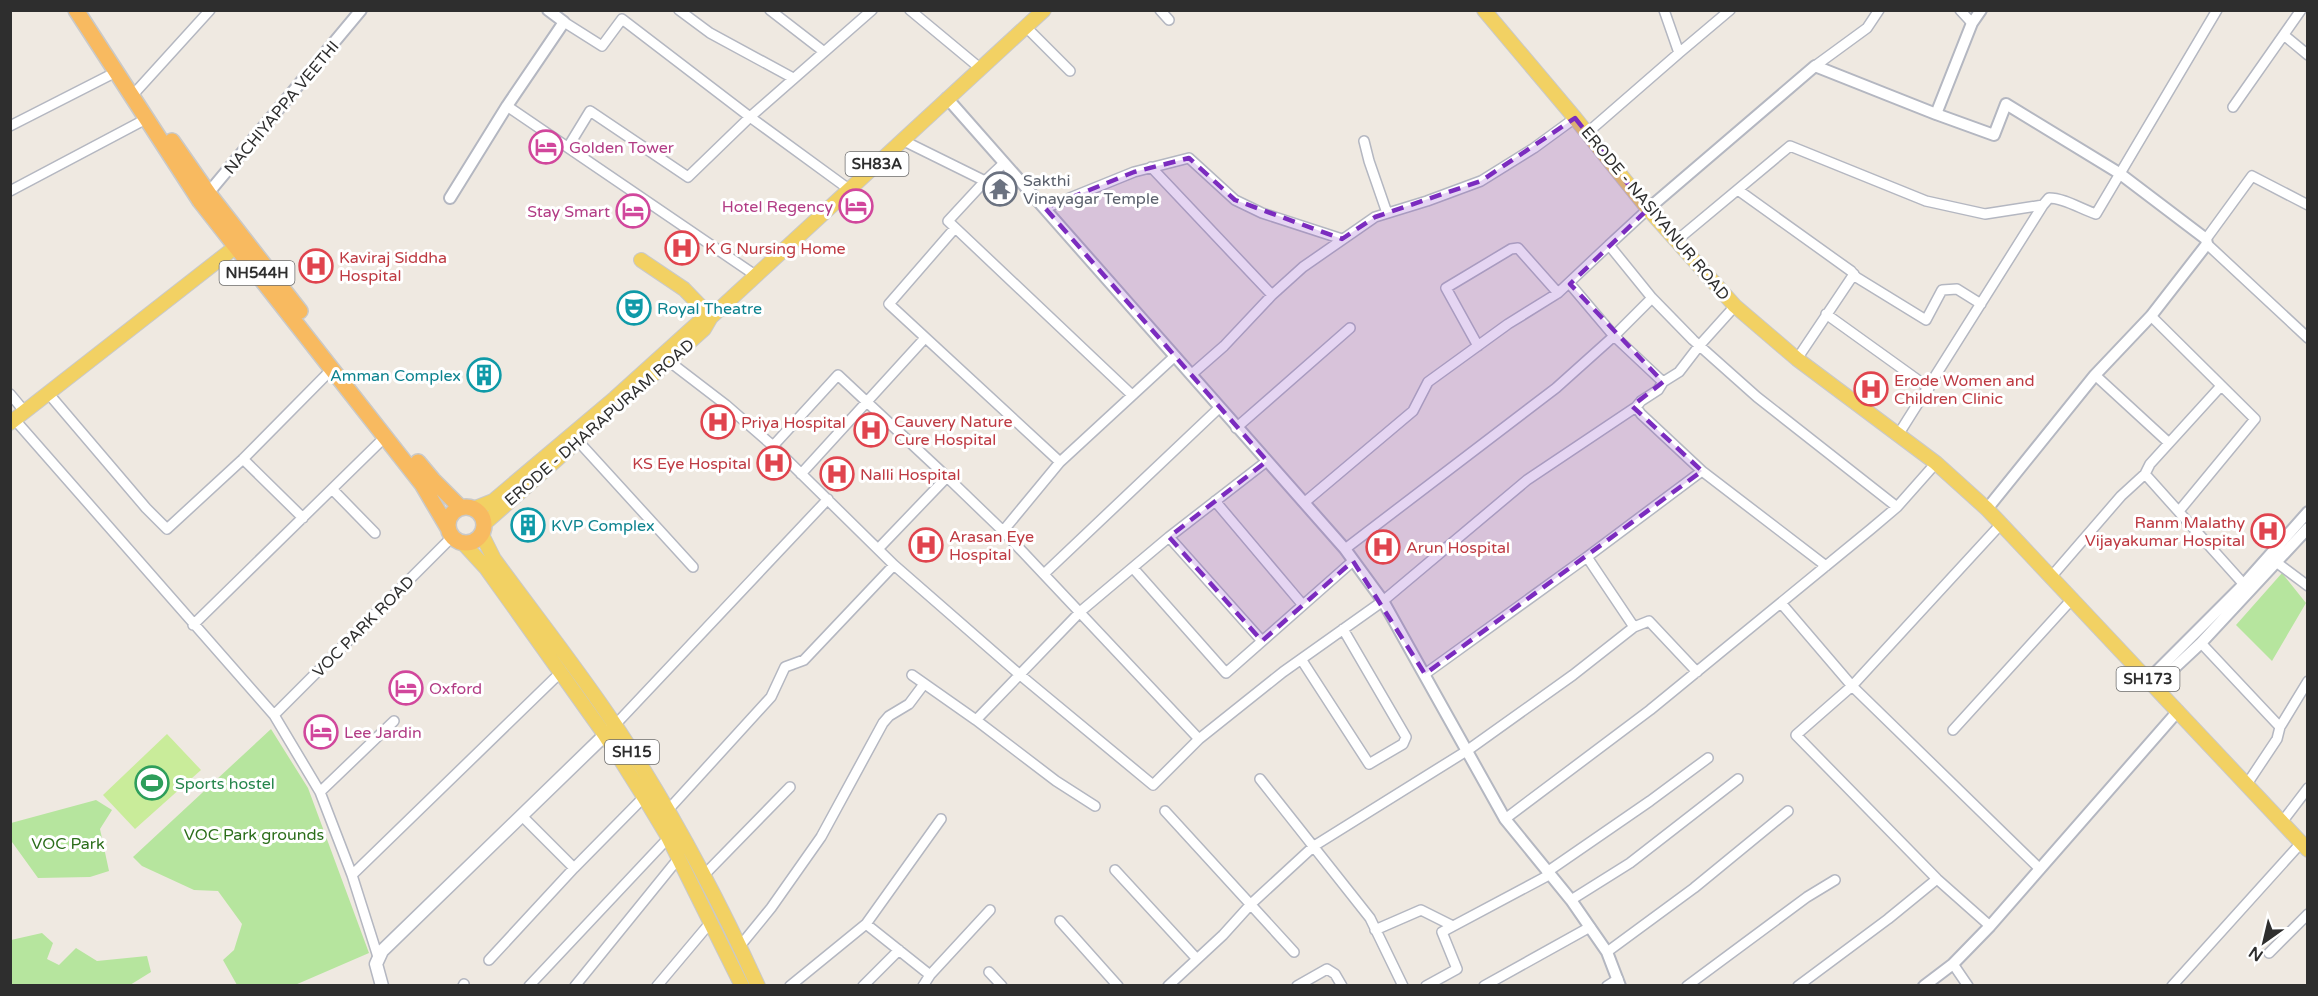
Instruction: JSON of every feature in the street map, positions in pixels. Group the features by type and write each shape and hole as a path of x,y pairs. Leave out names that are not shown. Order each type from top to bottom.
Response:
{"highway":[{"name":"NH544H","path":"76,10 116,72 135,94 146,119 422,484 454,536"},
{"name":"NH544H","path":"86,10 135,94 205,197"},
{"name":"NH544H","path":"240,243 433,480 467,508 481,515 483,529"},
{"path":"467,508 449,517 454,536 476,541 483,529"}],"main road":[{"name":"ERODE - DHARAPURAM ROAD","path":"483,529 665,358 698,323 711,316 1044,10"},
{"name":"ERODE - NASIYANUR ROAD","path":"1484,10 1648,209 1735,306 1797,359 1936,463 1987,509"},
{"path":"17,418 240,243"},
{"path":"641,260 684,289 711,316"},
{"name":"ERODE - DHARAPURAM ROAD","path":"467,508 493,501 665,358"},
{"name":"SH173","path":"1987,509 2304,846"},
{"name":"SH15","path":"483,529 494,559 615,725 668,810 678,859 742,986"},
{"name":"SH15","path":"454,536 486,568 605,735 644,797 704,875 758,986"},
{"path":"382,986 376,964 378,957 615,725"}],"street":[{"path":"135,94 210,10"},
{"name":"NACHIYAPPA VEETHI","path":"205,197 361,10"},
{"path":"548,10 602,46 622,19 850,190"},
{"path":"679,10 710,33 793,78"},
{"path":"770,10 823,51"},
{"path":"568,147 590,111 688,177 750,117 872,10"},
{"path":"910,10 981,69"},
{"path":"1160,10 1169,20"},
{"path":"1664,10 1679,53"},
{"path":"1587,133 1730,10"},
{"path":"1305,502 1413,411 1428,382 1570,284 1648,209 1815,66 1867,28 1879,10"},
{"path":"1960,10 1972,23"},
{"path":"1936,114 1972,23 1981,10"},
{"path":"1898,435 2049,198 2057,198 2096,213 2217,10"},
{"path":"2233,108 2301,10"},
{"path":"450,198 507,106 564,22"},
{"path":"1026,27 1070,72"},
{"path":"2285,36 2307,55"},
{"path":"1815,66 1994,135 2006,104 2119,173 2206,242 2307,338"},
{"path":"10,126 116,72"},
{"path":"947,98 1345,549 1383,601 1505,819 1571,900 1607,952 1619,982 1607,986"},
{"path":"507,106 755,275"},
{"path":"1192,374 1224,346 1272,295 1303,267 1342,239 1376,217 1481,181 1534,148 1575,118"},
{"path":"10,192 146,119"},
{"path":"902,140 985,181"},
{"path":"1364,141 1387,213"},
{"path":"1676,241 1790,146 1926,201 1985,214 2043,205"},
{"path":"1045,208 1134,172 1189,158 1235,200 1263,213 1342,239"},
{"path":"1004,164 948,221 1132,395"},
{"path":"1151,167 1272,295"},
{"path":"1987,509 2095,375 2151,316 2252,176 2307,206"},
{"path":"1738,190 1854,274 1926,320 1942,290 1956,289 1981,304"},
{"path":"955,228 889,304 1060,462"},
{"path":"1609,245 1652,298 1699,346 1757,397 1897,507"},
{"path":"1478,346 1446,288 1511,249 1518,248 1558,293"},
{"path":"1797,359 1854,274"},
{"path":"1570,284 1614,336 1663,382"},
{"path":"1345,549 1556,388 1652,298"},
{"path":"665,358 726,405 773,446 894,565 1019,674 1153,784 1199,739 1301,659 1383,601 1527,480 1636,408 1641,401 1658,390 1663,382 1679,372 1735,306"},
{"path":"1826,314 1929,388"},
{"path":"2151,316 2255,419 2179,511"},
{"path":"1236,428 1350,328"},
{"path":"801,474 925,338"},
{"path":"1003,531 1060,462 1175,356"},
{"path":"48,393 146,508 167,529 243,459 333,368"},
{"path":"773,446 837,375 947,477 1045,573 1199,739"},
{"path":"2095,375 2169,443"},
{"path":"2051,577 2221,386"},
{"path":"10,394 17,418 193,625 274,715 320,792 352,874 378,957"},
{"path":"1045,573 1219,408"},
{"path":"1636,408 1702,471 1826,566"},
{"path":"193,625 386,437"},
{"path":"578,441 693,567"},
{"path":"243,459 303,518"},
{"path":"976,720 1081,611 1169,537 1267,461"},
{"path":"1505,819 1650,710 1826,566 1897,507 1936,463"},
{"path":"1425,674 1702,471"},
{"path":"2145,474 2247,587"},
{"path":"878,549 947,477"},
{"path":"332,489 375,533"},
{"path":"615,725 828,499"},
{"path":"1215,501 1302,604"},
{"path":"2152,683 2201,643 2307,512"},
{"path":"1990,926 1937,879 1796,735 1852,686 2001,524"},
{"path":"2152,683 2247,587 2276,562 2307,528"},
{"name":"VOC PARK ROAD","path":"274,715 454,536"},
{"path":"1169,537 1262,641"},
{"path":"1587,557 1635,627"},
{"path":"1133,568 1226,673 1353,561"},
{"path":"2276,562 2307,586"},
{"path":"668,810 771,697 785,667 804,660 894,565"},
{"path":"1953,730 2073,598"},
{"path":"1781,603 1852,686 2040,869"},
{"path":"1168,986 1314,846 1468,750 1635,627 1649,621 1697,672"},
{"path":"1301,659 1369,764 1403,744 1406,737 1343,629"},
{"path":"2201,643 2280,727"},
{"path":"352,874 560,673"},
{"path":"912,675 1056,781 1095,806"},
{"path":"2247,784 2277,739 2280,727 2307,681"},
{"path":"740,946 771,908 822,837 883,723 909,705 924,684"},
{"path":"1924,986 1953,964 1990,926 2178,711"},
{"path":"320,792 394,721"},
{"path":"1426,986 1457,969 1442,932 1548,874 1708,758"},
{"path":"1260,779 1370,918 1403,986"},
{"path":"1571,900 1630,862 1738,779"},
{"path":"704,875 790,787"},
{"path":"2282,822 2307,788"},
{"path":"489,960 574,868 644,797"},
{"path":"1165,811 1294,952"},
{"path":"1607,952 1694,888 1788,812"},
{"path":"521,815 574,868"},
{"path":"790,986 866,924 941,819"},
{"path":"529,986 673,833"},
{"path":"2172,986 2304,846"},
{"path":"575,986 678,859"},
{"path":"1115,870 1197,959"},
{"path":"1798,986 1888,919 1937,879"},
{"path":"1687,986 1806,897 1835,880"},
{"path":"923,986 930,975 990,910"},
{"path":"1376,930 1421,910 1453,926"},
{"path":"2269,953 2307,914"},
{"path":"1060,921 1118,986"},
{"path":"657,986 710,923"},
{"path":"866,924 930,975"},
{"path":"1484,986 1590,927"},
{"path":"863,986 899,950"},
{"path":"1953,964 1968,986"},
{"path":"1297,986 1328,969 1335,974 1342,986"},
{"path":"988,972 1002,986"}],"highlighted area":[{"path":"1575,118 1648,209 1570,284 1663,382 1632,406 1702,471 1425,674 1353,561 1262,641 1169,537 1267,461 1045,208 1134,172 1189,158 1235,200 1342,239 1375,217 1481,181"}],"green space":[{"path":"2282,573 2306,603 2272,661 2236,625"},
{"name":"VOC Park grounds","path":"271,729 308,788 369,953 295,985 237,985 223,960 234,950 242,924 218,891 194,890 142,866 133,857"},
{"name":"Sports hostel","path":"167,734 201,770 135,829 103,795"},
{"name":"VOC Park","path":"96,800 112,810 100,829 109,871 90,877 38,878 12,842 11,850 11,823"},
{"path":"42,933 53,943 47,959 59,965 76,948 97,961 147,956 151,972 130,985 11,985 11,940"}],"place":[{"name":"Golden Tower","path":"546,147"},
{"name":"Sakthi Vinayagar Temple","path":"1000,189"},
{"name":"Hotel Regency","path":"856,206"},
{"name":"Stay Smart","path":"633,211"},
{"name":"K G Nursing Home","path":"682,248"},
{"name":"Kaviraj Siddha Hospital","path":"316,266"},
{"name":"Royal Theatre","path":"634,308"},
{"name":"Amman Complex","path":"484,375"},
{"name":"Erode Women and Children Clinic","path":"1871,389"},
{"name":"Priya Hospital","path":"718,422"},
{"name":"Cauvery Nature Cure Hospital","path":"871,430"},
{"name":"KS Eye Hospital","path":"774,463"},
{"name":"Nalli Hospital","path":"837,474"},
{"name":"KVP Complex","path":"528,525"},
{"name":"Ranm Malathy Vijayakumar Hospital","path":"2268,531"},
{"name":"Arasan Eye Hospital","path":"926,545"},
{"name":"Arun Hospital","path":"1383,547"},
{"name":"Oxford","path":"406,688"},
{"name":"Lee Jardin","path":"321,732"},
{"name":"Sports hostel","path":"152,783"}]}
